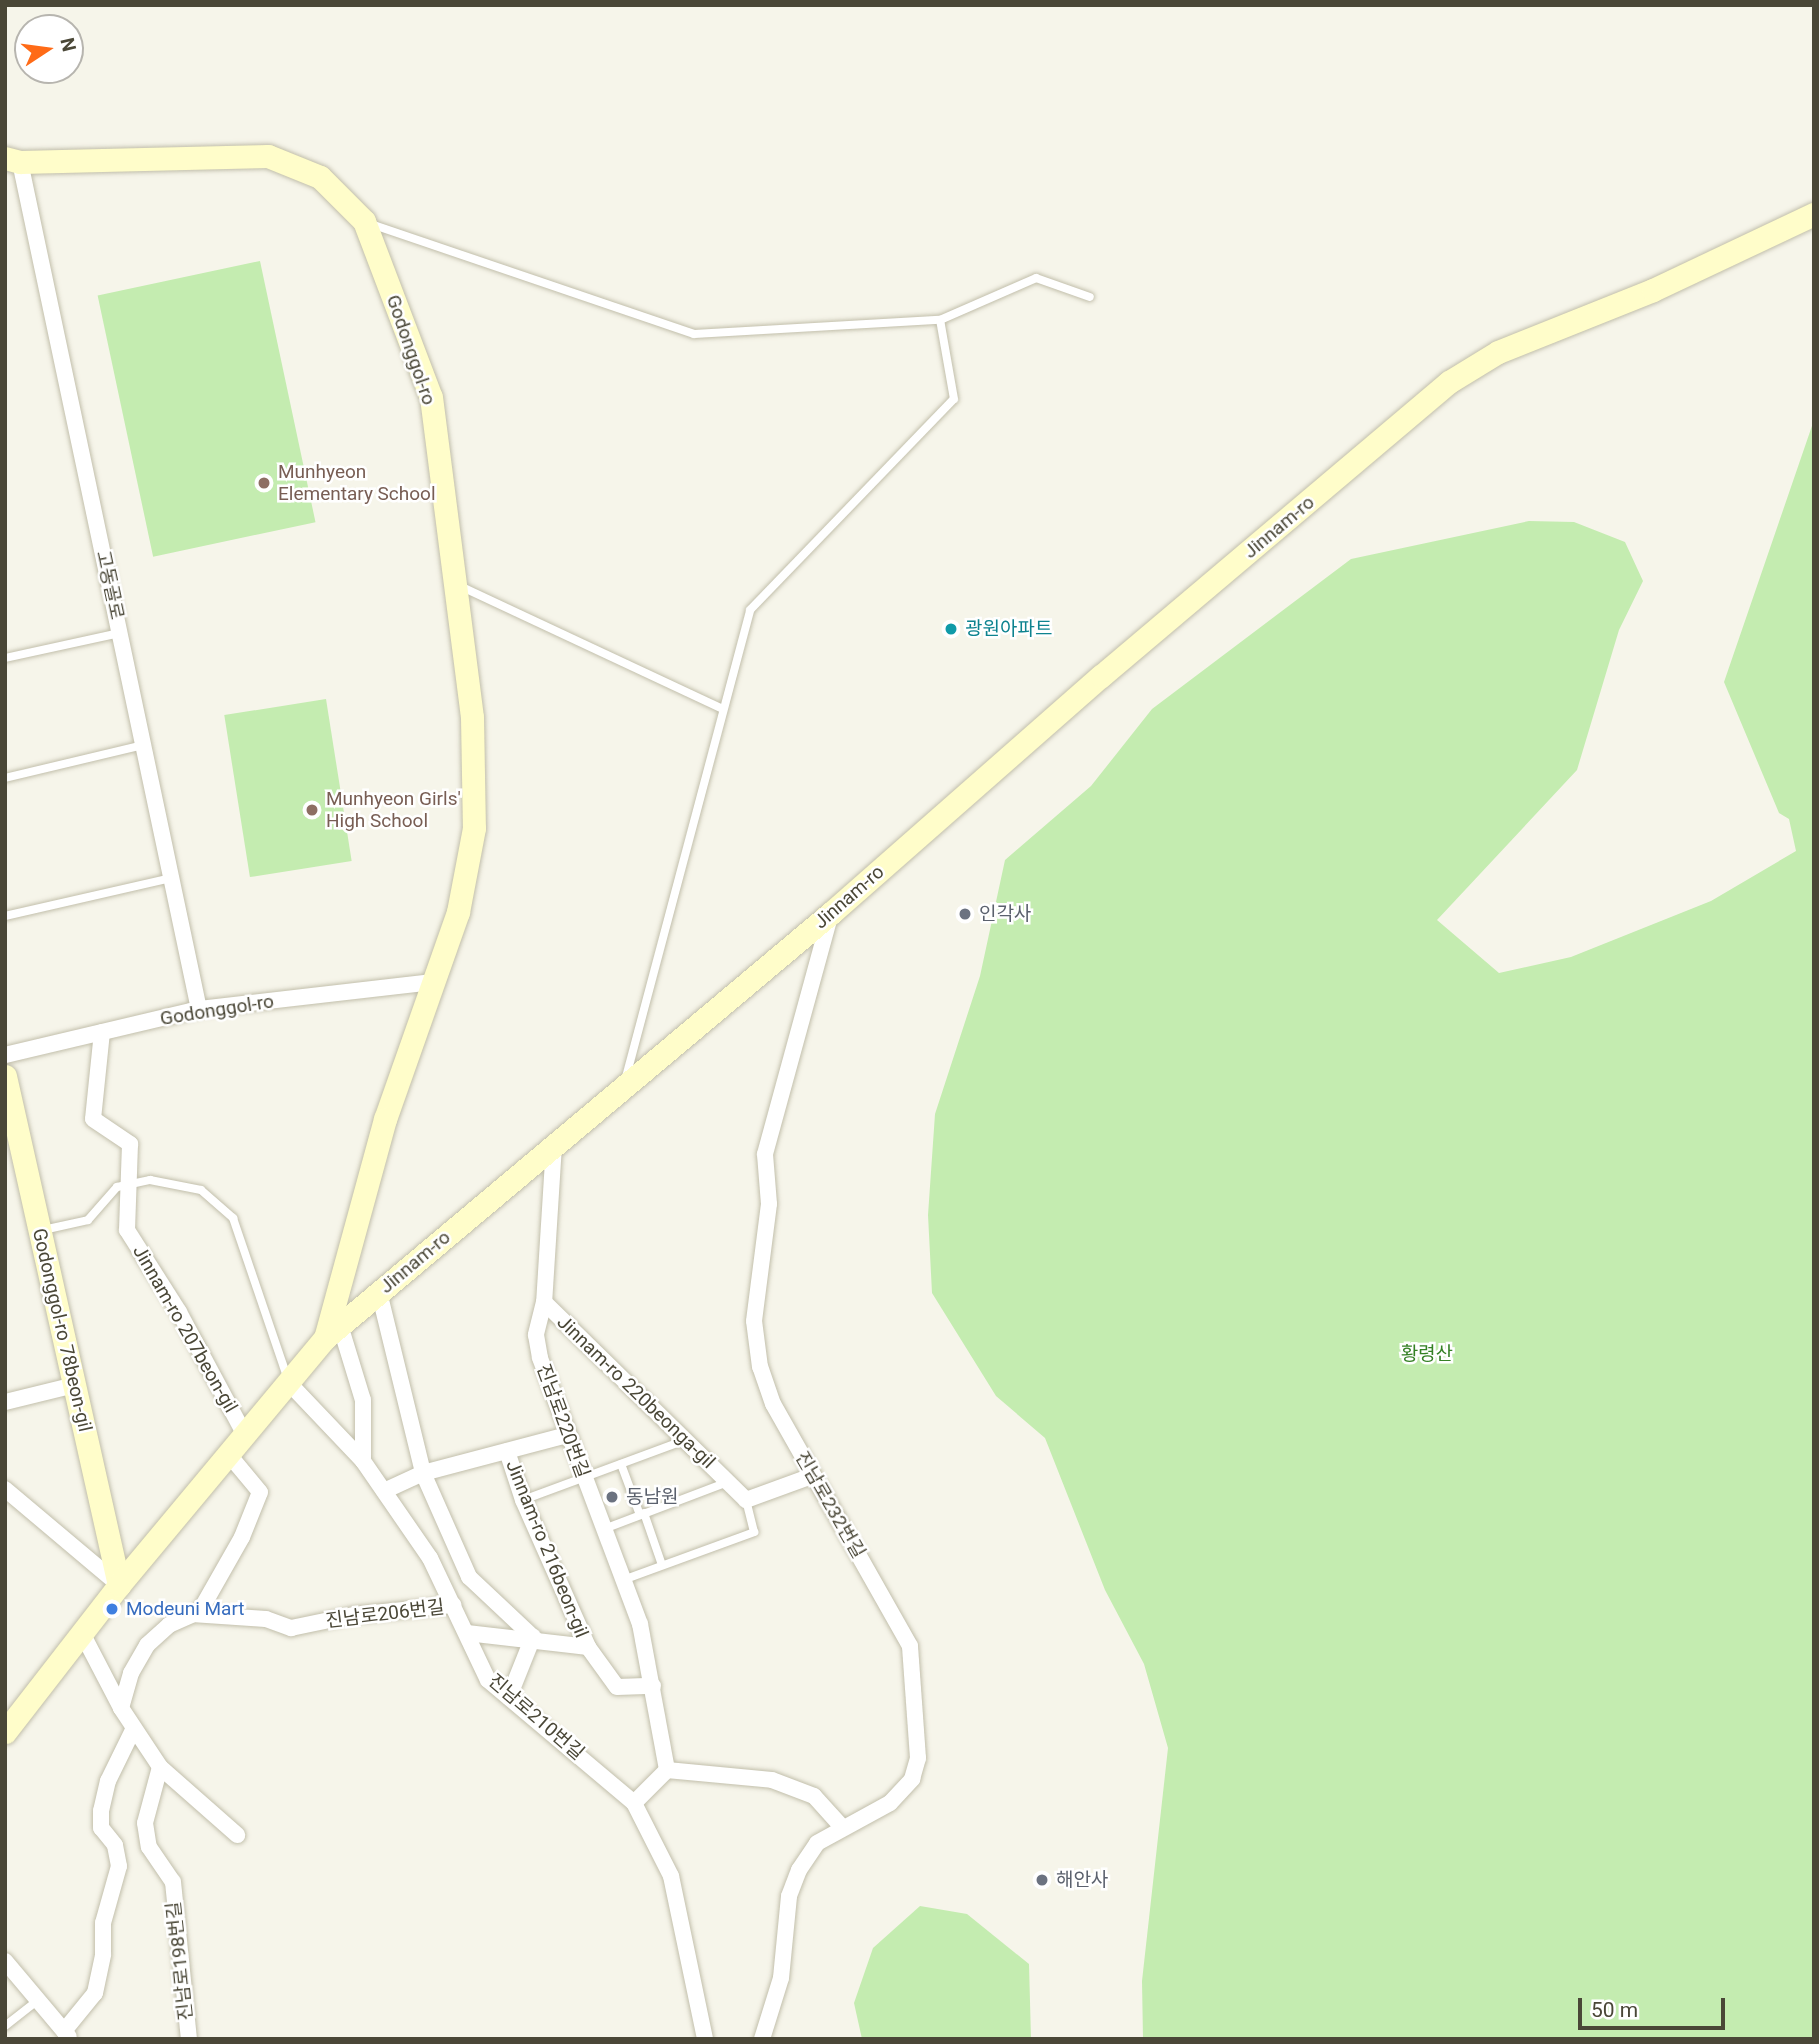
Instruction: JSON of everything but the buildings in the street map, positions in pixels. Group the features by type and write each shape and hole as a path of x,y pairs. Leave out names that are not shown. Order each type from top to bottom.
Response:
{"main road":[{"name":"Godonggol-ro","path":"13,160 268,156 320,177 364,222 431,397 458,585 472,717 474,828 458,912 431,982 385,1119 332,1331"},
{"name":"Jinnam-ro","path":"5,1732 118,1585 230,1456 332,1331 831,913 1101,676 1450,382 1498,352 1653,290 1814,214"},
{"name":"Godonggol-ro 78beon-gil","path":"5,1076 8,1100 40,1231 118,1585"}],"street":[{"name":"고동골로","path":"13,160 120,633 199,1009"},
{"name":"진남로232번길","path":"762,2039 781,1978 789,1896 799,1870 817,1843 841,1826 873,1815 912,1779 918,1758 915,1669 898,1619 812,1476 773,1404 760,1367 754,1321 769,1204 765,1154 831,913"},
{"name":"Godonggol-ro","path":"5,1055 199,1009 431,982"},
{"name":"Jinnam-ro 207beon-gil","path":"102,1032 93,1119 130,1144 131,1184 127,1230 179,1312 246,1437"},
{"name":"진남로220번길","path":"554,1145 544,1302 536,1335 540,1358 640,1624 667,1770"},
{"path":"379,1292 423,1473 469,1577 533,1637"},
{"name":"Jinnam-ro 220beonga-gil","path":"544,1302 746,1500"},
{"path":"332,1331 363,1400 363,1461"},
{"name":"진남로210번길","path":"289,1382 363,1461 430,1558 488,1680 634,1803 671,1876 705,2039"},
{"path":"5,1402 74,1385"},
{"path":"384,1491 423,1473 567,1435"},
{"name":"Jinnam-ro 216beon-gil","path":"507,1451 523,1500 588,1647 617,1687 653,1686"},
{"path":"121,1708 131,1673 147,1645 169,1625 200,1611 242,1537 260,1492 230,1456"},
{"path":"746,1500 812,1476"},
{"path":"5,1489 118,1585"},
{"name":"진남로206번길","path":"192,1615 266,1619 291,1628 354,1615 453,1605"},
{"path":"82,1633 133,1730 160,1767 237,1835"},
{"path":"467,1633 533,1637 588,1647"},
{"path":"509,1697 533,1637"},
{"path":"5,1961 68,2035 95,1993 103,1954 103,1923 120,1866 115,1845 101,1828 101,1811 108,1781 133,1730"},
{"name":"진남로198번길","path":"160,1767 145,1823 149,1847 173,1882 189,2039"},
{"path":"634,1803 667,1770 772,1780 814,1796 841,1826"}],"lane":[{"path":"364,222 694,334 940,320 1035,278 1090,297"},
{"path":"623,1088 750,610 954,399 940,320"},
{"path":"458,585 723,709"},
{"path":"5,659 120,633"},
{"path":"5,778 144,745"},
{"path":"5,916 172,878"},
{"path":"40,1231 88,1220 117,1187 150,1180 201,1190 233,1218 289,1382"},
{"path":"523,1500 685,1440"},
{"path":"621,1464 662,1565"},
{"name":"Jinnam-ro 220beonga-gil","path":"604,1529 728,1482"},
{"path":"624,1580 754,1532 746,1500"},
{"path":"5,2026 38,2000"}],"green space":[{"path":"260,261 316,522 153,557 98,296"},
{"name":"황령산","path":"1814,420 1814,2039 1143,2039 1142,1981 1168,1748 1144,1664 1105,1590 1045,1438 996,1396 932,1293 928,1215 935,1114 980,976 1005,860 1091,786 1152,709 1351,559 1529,521 1574,522 1625,542 1643,581 1619,630 1577,770 1437,920 1499,973 1571,957 1711,901 1796,851 1789,819 1779,813 1724,682"},
{"path":"326,699 352,861 250,877 224,715"},
{"path":"920,1906 967,1914 1029,1964 1031,2039 862,2039 854,2003 873,1948"}],"place":[{"name":"Munhyeon Elementary School","path":"264,483"},
{"name":"광원아파트","path":"951,629"},
{"name":"Munhyeon Girls' High School","path":"312,810"},
{"name":"인각사","path":"965,914"},
{"name":"동남원","path":"612,1497"},
{"name":"Modeuni Mart","path":"112,1609"},
{"name":"해안사","path":"1042,1880"}]}
